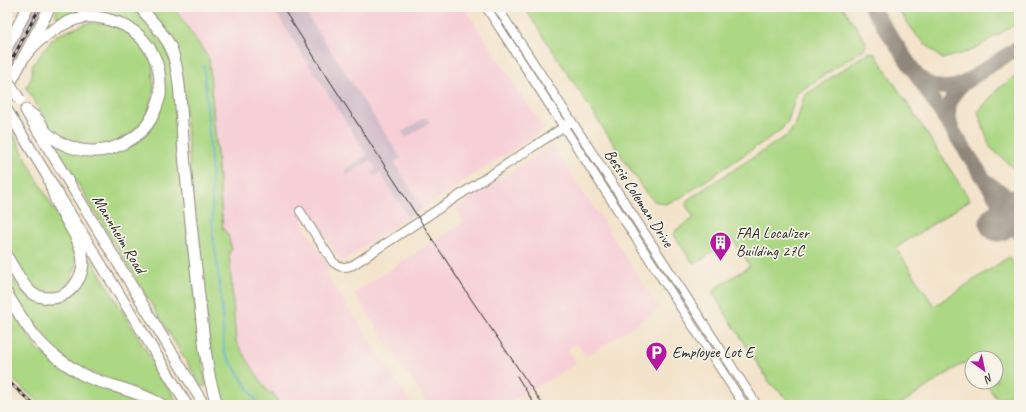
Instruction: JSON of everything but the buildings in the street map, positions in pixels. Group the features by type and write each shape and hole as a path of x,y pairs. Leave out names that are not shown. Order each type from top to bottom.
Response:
{"highway":[{"path":"7,89 50,7"},
{"path":"140,7 163,35 170,47 175,62 179,87 184,154 205,350 210,380 217,405"},
{"path":"7,47 27,8"},
{"path":"24,57 31,47 40,39 65,24 78,18 102,18 121,23 145,41 155,56 160,76 160,96 148,125 137,136 113,149 100,151 80,150 61,143 47,133 37,118 26,110"},
{"path":"7,257 23,284 35,295 53,298 62,296 70,291 76,284 80,276 83,263 81,251 76,238 57,203 49,179"},
{"path":"7,294 26,326 55,357 89,377 141,395 162,405"}],"main road":[{"name":"Mannheim Road","path":"7,79 204,405"},
{"name":"Mannheim Road","path":"9,113 187,405"}],"street":[{"name":"Bessie Coleman Drive","path":"486,7 744,405"},
{"name":"Bessie Coleman Drive","path":"497,7 757,405"},
{"path":"300,212 333,262 340,267 347,267 353,265 572,122"}],"shaded area":[{"path":"34,7 42,7 26,35 7,75 7,57"},
{"path":"174,7 272,7 367,155 344,171 347,175 371,160 376,169 371,172 374,176 380,173 408,217 342,261 311,215 301,221 330,268 325,272 412,405 280,405 272,393 269,394 236,342 228,235 223,228 209,59"},
{"path":"272,7 302,7 401,158 394,162 423,208 408,217 380,173 374,177 371,172 376,169 371,160 347,175 344,170 367,155"},
{"path":"302,7 464,7 544,129 423,208 394,162 401,158"},
{"path":"426,117 430,122 406,138 402,132"},
{"path":"552,145 595,210 602,218 605,225 660,309 587,356 576,344 568,349 576,363 505,405 428,405 354,293 464,222 455,208"}],"green space":[{"path":"58,7 133,7 166,48 172,67 198,331 206,386 202,387 53,143 98,156 118,152 135,143 165,76 141,32 120,17 95,13 57,18 56,11"},
{"path":"146,7 174,7 209,59 223,228 228,235 232,250 229,252 236,342 269,394 272,392 280,405 222,405 216,387 211,358 191,178 182,78"},
{"path":"524,7 843,7 866,42 866,46 864,49 797,93 788,121 781,130 680,198 665,204 654,201 645,192"},
{"path":"896,7 1019,7 1019,22 971,51 942,59 918,37"},
{"path":"88,23 113,25 137,40 152,63 154,90 146,118 129,135 110,145 83,144 66,139 50,127 26,87 32,77 32,66 55,36"},
{"path":"871,52 875,54 970,200 896,248 934,306 1009,257 1019,272 1019,386 1011,389 1012,393 1006,397 998,399 991,390 1004,390 1004,350 964,350 964,364 899,405 794,405 770,383 713,294 716,288 750,266 733,239 696,263 692,262 674,235 676,230 694,218 686,205 687,200 789,134 797,121 804,96 867,53"},
{"path":"1019,74 1019,167 1016,168 1012,167 990,147 978,112 1000,87"},
{"path":"8,123 75,249 76,266 70,281 57,291 42,291 28,282 7,245"},
{"path":"90,257 179,405 169,405 155,397 76,367 47,346 27,319 7,285 7,268 18,287 33,301 57,303 73,296 86,280"},
{"path":"7,302 36,348 63,370 85,381 152,405 41,405 7,374"}],"waterway":[{"path":"204,66 211,160 213,239 222,307 224,352 259,405"}],"taxiway":[{"path":"871,7 1019,233"},
{"path":"964,83 1019,47"},
{"path":"919,77 929,84 940,87 952,87 964,83 959,87 950,102 949,120 951,126"},
{"path":"991,185 1007,196 1019,198"}],"runway":[{"path":"998,223 1019,209"}],"tram line":[{"path":"282,7 471,299 543,405"},
{"path":"517,376 535,405"}],"railway":[{"path":"7,69 40,7"},
{"path":"7,380 34,405"},
{"path":"7,401 12,405"}],"place":[{"name":"FAA Localizer Building 27C","path":"721,262"},
{"name":"Employee Lot E","path":"656,372"}]}
